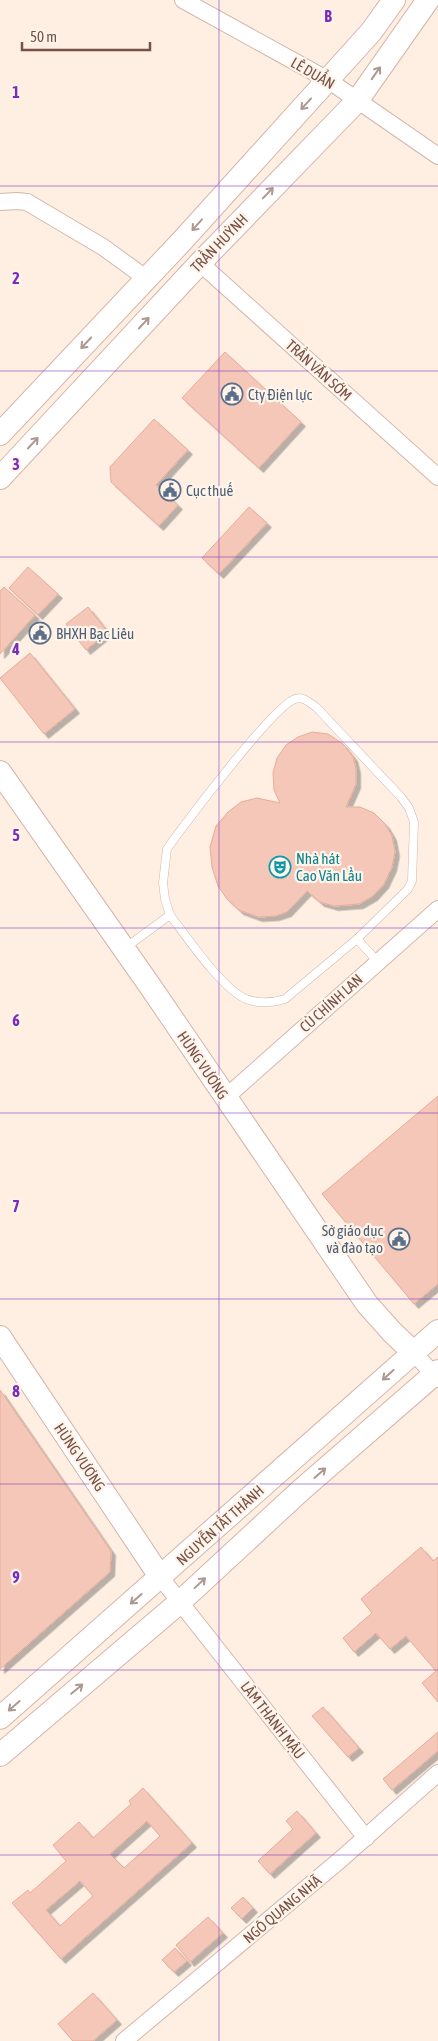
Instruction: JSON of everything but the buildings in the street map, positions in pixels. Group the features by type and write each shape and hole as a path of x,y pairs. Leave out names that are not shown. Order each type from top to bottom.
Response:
{"street":[{"name":"LÊ DUẨN","path":"183,0 328,80 438,156"},
{"name":"TRẦN HUỲNH","path":"0,434 147,278 328,80 371,32 394,0"},
{"name":"TRẦN HUỲNH","path":"0,478 200,263 357,100 428,0"},
{"path":"0,202 17,200 27,202 103,247 147,278"},
{"name":"TRẦN VĂN SỚM","path":"200,263 438,477"},
{"name":"HÙNG VƯƠNG","path":"0,772 368,1304 392,1332 414,1352"},
{"name":"CÙ CHÍNH LAN","path":"224,1098 438,908"},
{"name":"NGUYỄN TẤT THÀNH","path":"0,1718 161,1578 438,1331"},
{"name":"HÙNG VƯƠNG","path":"0,1337 161,1578"},
{"path":"414,1352 437,1375"},
{"name":"NGUYỄN TẤT THÀNH","path":"0,1754 180,1602 300,1491 437,1375"},
{"path":"282,1470 300,1491"},
{"name":"LÂM THÀNH MẬU","path":"161,1578 366,1838"},
{"name":"NGÔ QUANG NHÃ","path":"124,2041 366,1838 438,1774"}],"lane":[{"path":"303,698 316,707 400,797 409,808 414,822 412,881 408,889 357,939 284,999 273,1003 262,1002 246,998 231,989 197,952 170,915 165,899 163,883 167,849 229,768 268,723 294,699 303,698"},
{"path":"124,949 170,915"},
{"path":"357,939 378,962"}],"place":[{"name":"Cty Điện lực","path":"232,394"},
{"name":"Cục thuế","path":"170,490"},
{"name":"BHXH Bạc Liêu","path":"40,633"},
{"name":"Nhà hát Cao Văn Lầu","path":"280,867"},
{"name":"Sở giáo dục và đào tạo","path":"399,1239"}]}
